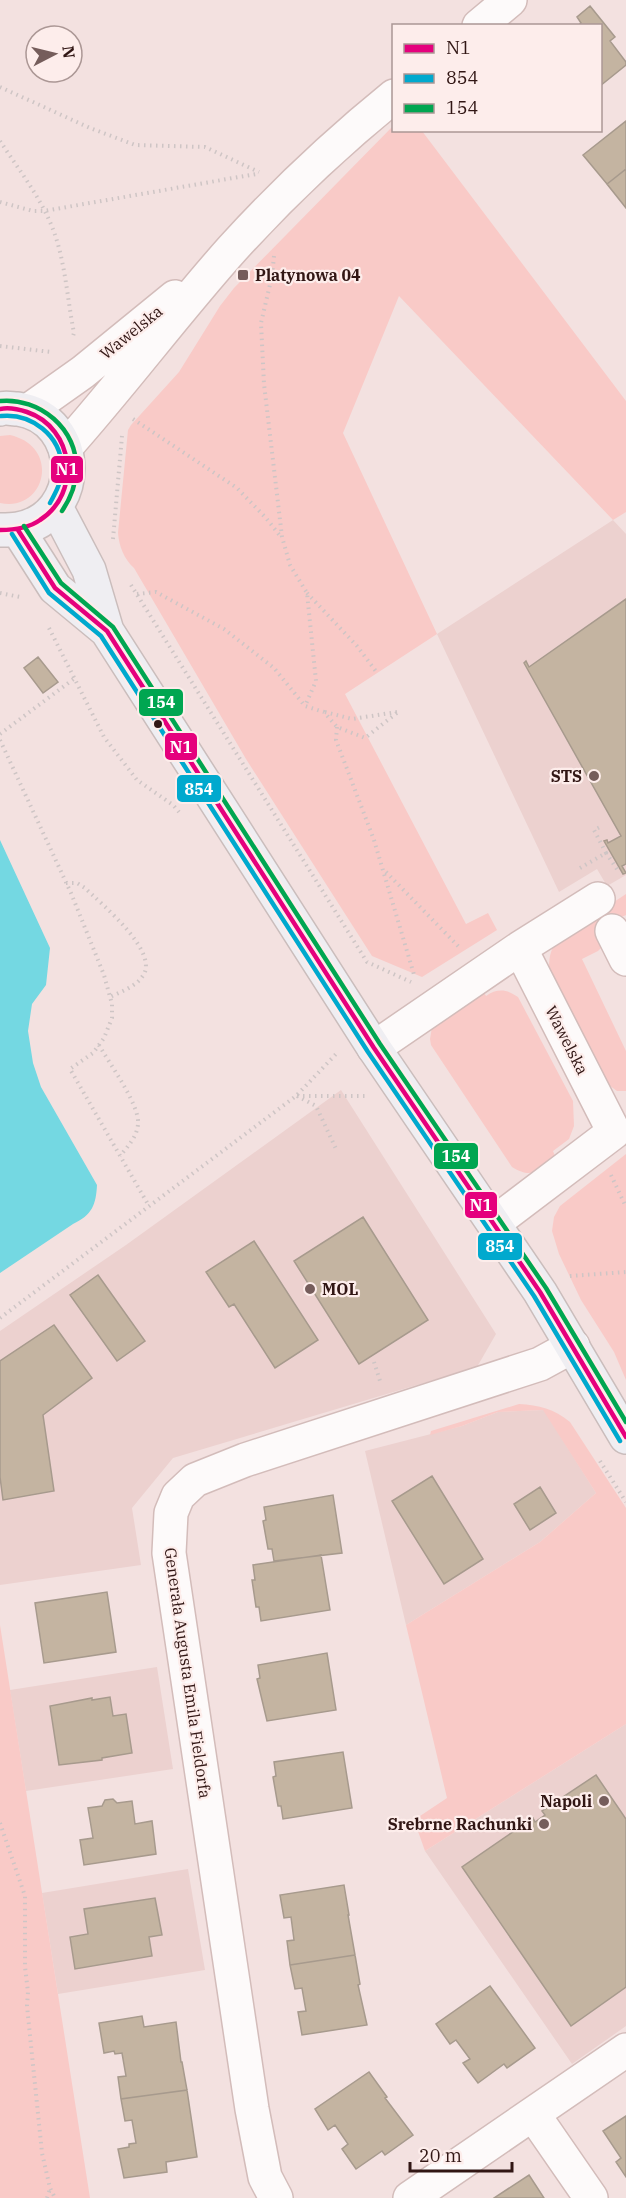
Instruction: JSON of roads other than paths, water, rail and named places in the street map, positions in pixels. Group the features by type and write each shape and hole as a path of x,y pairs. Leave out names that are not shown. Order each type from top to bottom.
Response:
{"main road":[{"path":"14,410 44,419 56,432 65,448 69,463 64,494 56,507 45,518 32,525 9,530 55,588 107,631"},
{"path":"56,507 89,570 107,631 374,1048 494,1223 573,1346 626,1437"}],"street":[{"path":"481,24 510,0"},
{"name":"Wawelska","path":"65,448 109,399 232,250 297,181 392,97"},
{"name":"Wawelska","path":"14,410 83,372 232,250"},
{"path":"374,1048 520,948 598,899"},
{"name":"Wawelska","path":"494,1223 620,1128 520,948"},
{"name":"Generała Augusta Emila Fieldorfa","path":"276,2198 265,2177 252,2109 169,1553 171,1514 178,1496 195,1480 245,1460 540,1364 573,1346"},
{"path":"410,2198 626,2050"},
{"path":"533,2114 591,2198"}],"water":[{"path":"0,840 50,948 46,985 32,1004 28,1031 33,1063 41,1087 97,1185 94,1204 85,1217 0,1273"}],"place":[{"name":"Platynowa 04","path":"243,275"},
{"name":"STS","path":"594,776"},
{"name":"MOL","path":"310,1289"},
{"name":"Napoli","path":"604,1801"},
{"name":"Srebrne Rachunki","path":"544,1824"}]}
